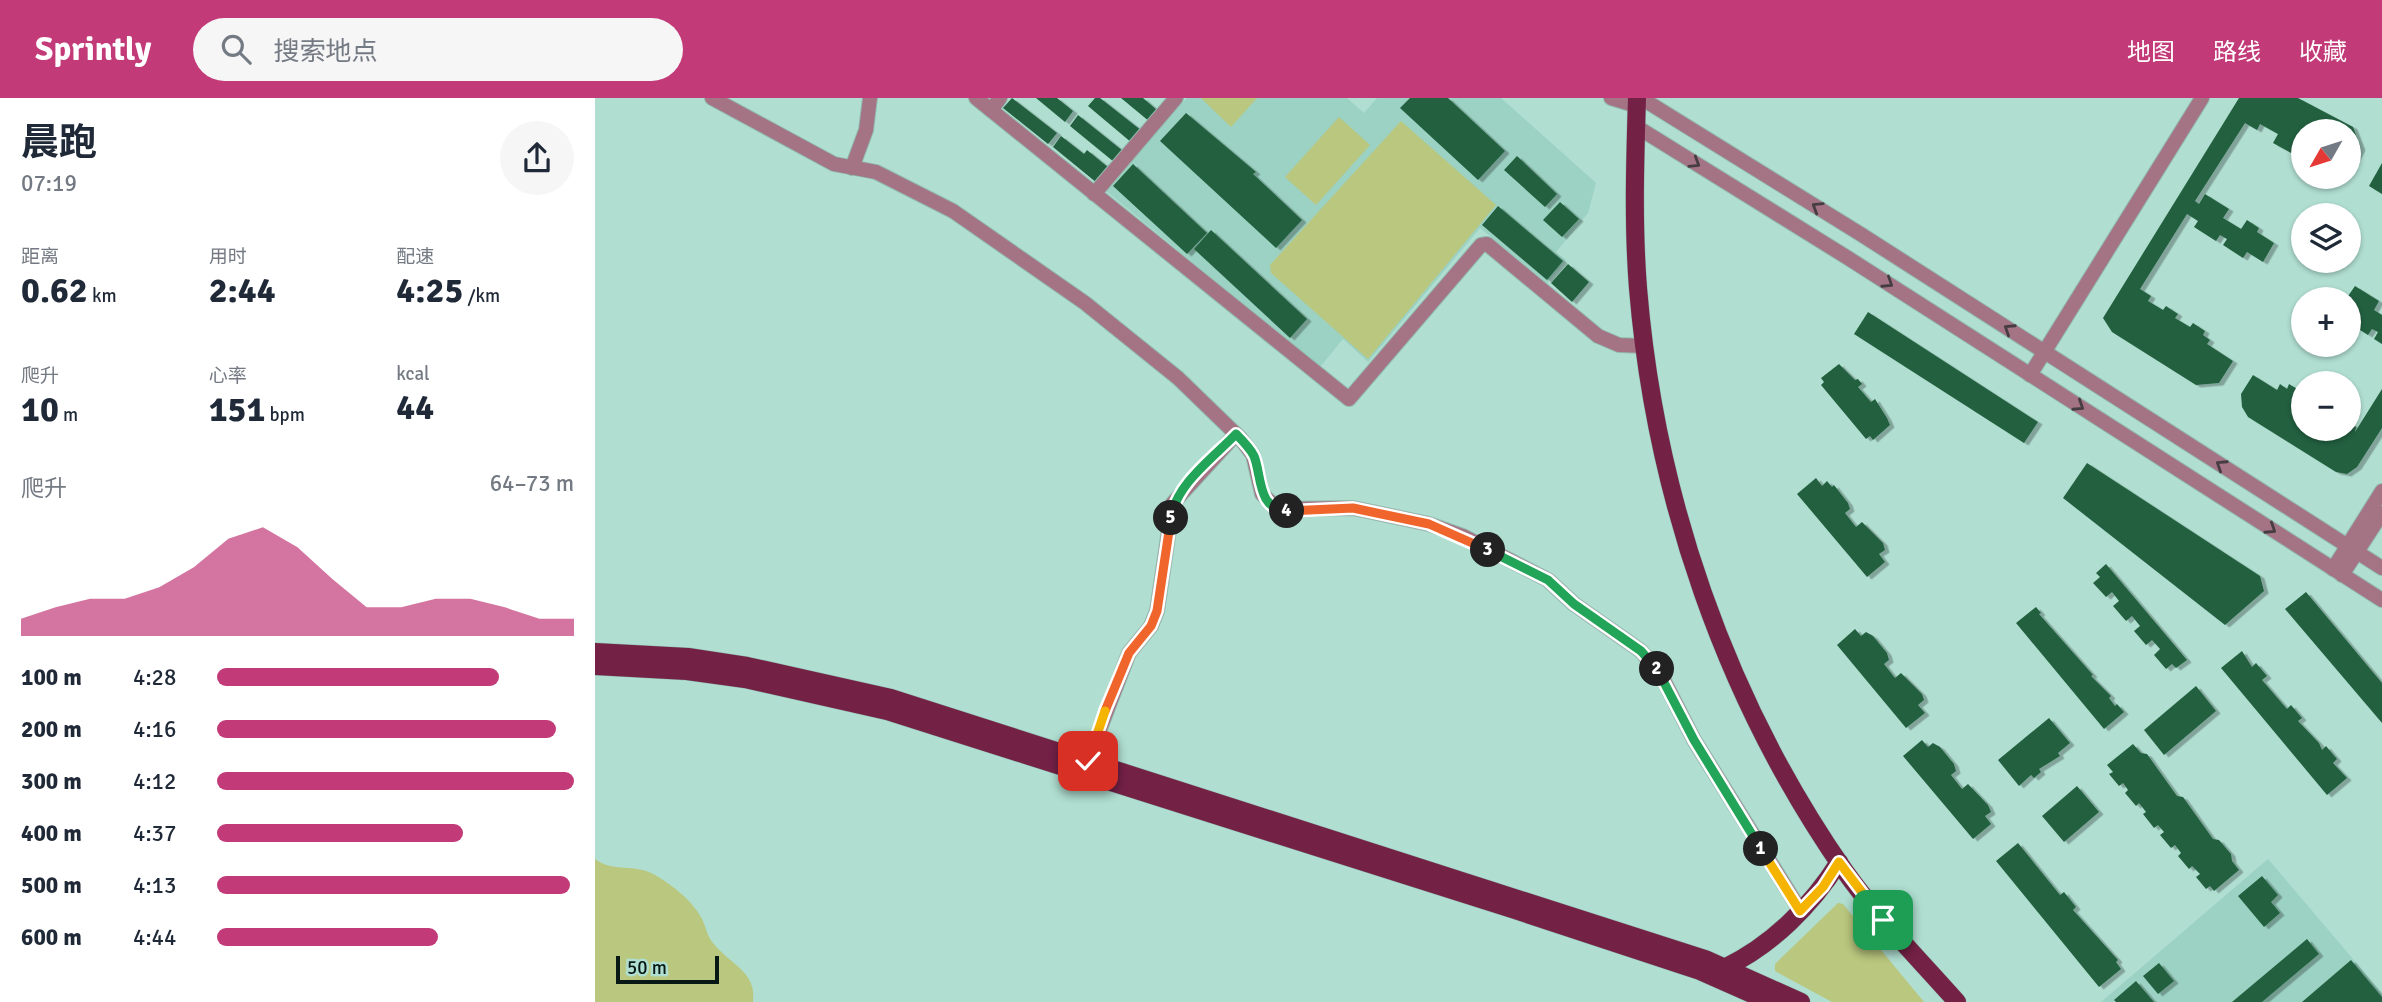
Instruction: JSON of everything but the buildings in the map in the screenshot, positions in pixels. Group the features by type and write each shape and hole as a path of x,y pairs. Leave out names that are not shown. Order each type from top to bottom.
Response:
{"main road":[{"path":"1639,101 1636,249 1645,346 1653,403 1671,485 1707,604 1725,651 1767,740 1839,862 1883,920 1957,1002"},
{"path":"595,652 688,657 784,671 891,698 1726,967 1801,1002"},
{"path":"595,666 687,671 745,679 898,714 1634,950 1739,987 1770,1002"},
{"path":"1726,967 1764,946 1823,887 1839,862"}],"street":[{"path":"712,98 834,164 876,172 953,211 1085,303 1165,366 1236,434 1253,455 1262,494 1278,509 1353,508 1429,524 1463,537 1548,580 1574,604 1641,651 1661,675 1694,740 1800,911"},
{"path":"852,167 866,130 870,98"},
{"path":"976,98 995,104 1094,194 1349,399 1481,245 1487,244 1598,337 1619,345 1645,346"},
{"path":"1094,194 1176,98"},
{"path":"1611,98 1639,101 2044,352 2382,568"},
{"path":"2030,375 2202,98"},
{"path":"1637,127 2382,600"},
{"path":"1088,761 1129,653 1151,626 1157,611 1173,503 1236,434"},
{"path":"2337,572 2382,491"},
{"path":"2352,549 2382,513"}],"shaded area":[{"path":"1187,98 1347,98 1364,113 1377,98 1501,98 1596,183 1588,213 1556,252 1566,260 1547,283 1480,228 1368,362 1343,339 1320,367 1105,190"},
{"path":"2268,859 2382,993 2382,1002 2101,1002"}],"green space":[{"path":"1201,98 1257,98 1231,127"},
{"path":"1339,117 1370,145 1316,205 1285,177"},
{"path":"1401,121 1496,205 1368,359 1271,273 1270,265"},
{"path":"595,859 609,866 647,871 681,894 698,912 713,943 746,975 751,983 753,1002 595,1002"},
{"path":"1838,903 1843,904 1924,1002 1832,1002 1775,971 1775,964"}],"route":[{"path":"1088,761 1129,653 1151,626 1157,611 1173,503 1236,434 1253,455 1262,494 1278,509 1353,508 1429,524 1463,537 1548,580 1574,604 1641,651 1653,664 1694,740 1800,911 1823,887 1839,862 1883,920"}]}
